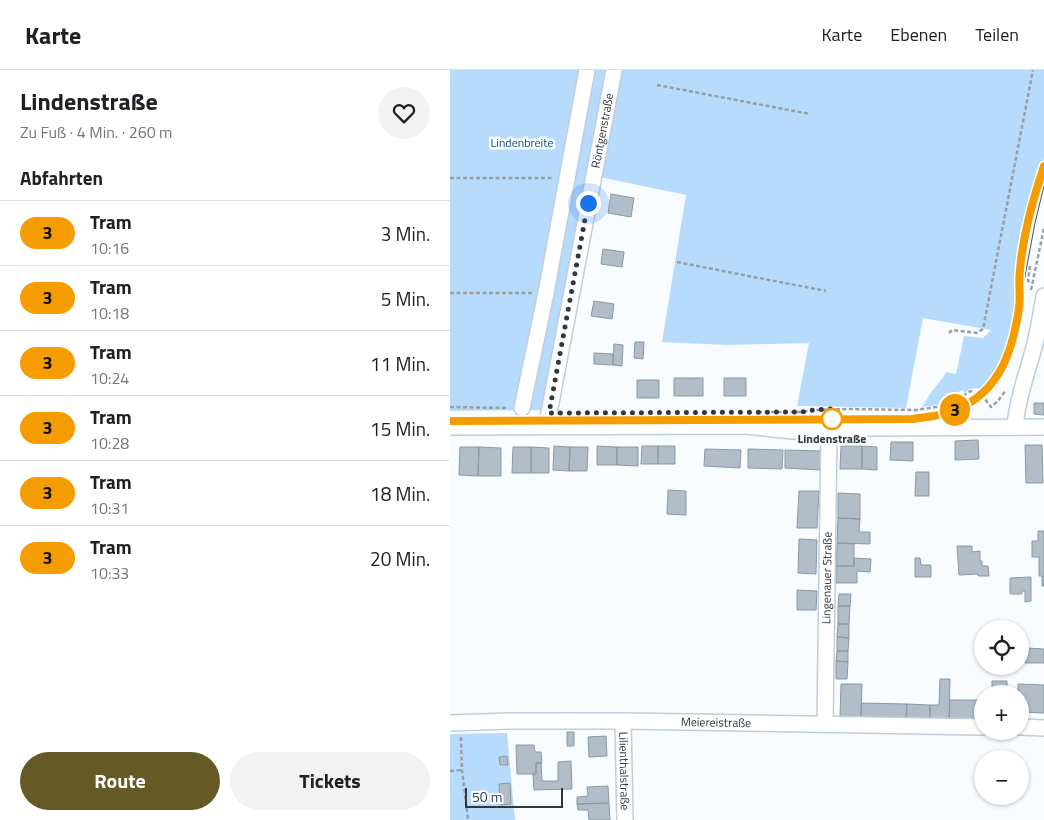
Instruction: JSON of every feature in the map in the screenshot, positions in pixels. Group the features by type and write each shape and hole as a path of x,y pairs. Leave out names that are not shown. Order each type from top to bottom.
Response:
{"street":[{"path":"522,408 546,293 587,70"},
{"name":"Röntgenstraße","path":"546,426 614,70"},
{"path":"1015,427 1019,400 1034,349 1037,294"},
{"path":"450,426 746,426 792,431 829,431 843,428 1044,427"},
{"name":"Lingenauer Straße","path":"825,724 829,431"},
{"name":"Meiereistraße","path":"455,723 623,721 974,727"},
{"name":"Lilienthalstraße","path":"623,721 625,820"},
{"path":"1029,727 1044,728"}],"path":[{"path":"949,333 952,330 977,333 983,329 1033,70"},
{"path":"657,85 810,114"},
{"path":"450,178 568,178"},
{"path":"1032,283 1044,228"},
{"path":"677,262 826,291"},
{"path":"1030,266 1028,281 1032,283 1037,294"},
{"path":"450,293 546,293"},
{"path":"752,412 801,412 848,409 916,410 936,408 951,403 972,391 985,399 991,407 998,401 1009,384"},
{"path":"450,407 522,408"},
{"path":"455,723 468,820"},
{"path":"450,771 462,770"}],"green space":[{"name":"Lindenbreite","path":"450,70 609,70 545,410 450,411"},
{"path":"616,70 1044,70 1044,159 1030,195 1017,269 1017,297 1010,339 1006,354 990,382 980,391 978,388 970,389 965,393 962,390 953,395 955,399 942,404 922,407 946,372 956,374 964,336 983,338 991,330 923,318 906,408 797,406 809,343 727,345 662,342 686,195 595,176"},
{"path":"507,733 515,820 450,820 450,734"}],"building":[{"path":"611,194 634,198 631,217 608,213"},
{"path":"603,249 624,252 622,267 601,264"},
{"path":"594,301 614,304 612,319 591,316"},
{"path":"635,342 644,342 643,359 634,358"},
{"path":"614,344 623,345 622,366 613,365"},
{"path":"594,353 613,354 613,365 594,364"},
{"path":"674,378 703,378 703,396 674,396"},
{"path":"724,378 746,378 746,396 724,396"},
{"path":"637,380 659,380 659,398 637,398"},
{"path":"1034,403 1044,403 1044,415 1034,414"},
{"path":"978,440 979,459 955,460 955,441"},
{"path":"891,442 913,442 913,461 890,460"},
{"path":"1025,445 1042,445 1043,483 1026,483"},
{"path":"554,446 570,447 569,471 553,470"},
{"path":"597,446 617,447 617,465 597,465"},
{"path":"642,446 658,446 658,464 641,464"},
{"path":"658,446 675,446 675,464 658,464"},
{"path":"841,446 862,446 862,469 840,469"},
{"path":"862,446 877,447 877,470 862,469"},
{"path":"460,447 479,447 478,476 459,475"},
{"path":"479,447 501,448 501,476 478,476"},
{"path":"513,447 531,447 531,473 512,473"},
{"path":"531,447 549,448 549,473 531,473"},
{"path":"570,447 588,447 587,471 569,471"},
{"path":"617,447 638,447 638,466 617,465"},
{"path":"705,449 741,450 740,468 704,466"},
{"path":"748,449 783,450 782,469 748,468"},
{"path":"785,450 821,451 820,470 785,468"},
{"path":"916,472 929,472 929,496 915,496"},
{"path":"668,490 686,491 686,515 667,514"},
{"path":"799,491 819,491 817,528 797,528"},
{"path":"838,493 860,494 860,519 838,518"},
{"path":"838,518 860,519 859,532 870,532 870,544 837,543"},
{"path":"1038,531 1044,531 1044,586 1042,586 1042,576 1039,576 1039,557 1032,557 1032,541 1038,541"},
{"path":"799,539 817,540 816,574 798,573"},
{"path":"837,543 854,544 854,566 836,566"},
{"path":"957,546 972,546 972,552 980,551 980,561 982,561 982,566 988,566 989,576 978,576 978,574 959,575"},
{"path":"854,558 871,559 870,572 857,571 857,583 836,583 836,566 854,566"},
{"path":"915,558 920,558 921,565 931,565 931,577 915,577"},
{"path":"1031,577 1031,601 1025,602 1025,591 1022,591 1022,594 1010,594 1010,578"},
{"path":"797,590 817,591 816,610 797,610"},
{"path":"839,594 851,594 850,606 838,606"},
{"path":"838,606 850,606 849,624 838,624"},
{"path":"838,624 849,624 849,638 837,637"},
{"path":"837,637 849,638 848,651 837,651"},
{"path":"1029,648 1044,649 1044,663 1029,663"},
{"path":"837,651 848,651 848,662 836,661"},
{"path":"836,661 848,662 847,679 836,679"},
{"path":"940,679 950,679 949,721 930,720 930,705 939,705"},
{"path":"992,681 1007,681 1007,685 992,685"},
{"path":"841,684 862,684 861,719 840,718"},
{"path":"1018,684 1044,685 1044,713 1029,712 1029,685"},
{"path":"950,700 974,700 974,721 949,721"},
{"path":"861,703 907,704 906,720 861,719"},
{"path":"907,704 930,705 930,720 906,720"},
{"path":"567,732 574,732 574,746 567,746"},
{"path":"606,736 607,756 589,757 588,737"},
{"path":"516,745 534,745 535,752 541,752 542,763 536,763 536,774 517,774"},
{"path":"507,756 508,765 500,765 499,757"},
{"path":"571,761 572,789 534,790 533,774 536,774 536,763 541,763 542,781 558,781 558,762"},
{"path":"510,783 511,804 500,805 499,784"},
{"path":"608,786 609,803 577,804 577,797 588,796 587,787"},
{"path":"609,803 610,820 589,820 588,810 578,810 577,804"}],"tram line":[{"path":"1035,193 1044,166"},
{"name":"3","path":"450,421 912,419 945,414 958,409 980,396 990,386 998,376 1012,345 1019,307 1021,260 1035,191 1044,166"},
{"path":"450,421 912,419 956,410 978,398 995,380 1012,345 1035,223 1044,186"}],"place":[{"name":"Lindenstraße","path":"832,419"}],"route":[{"path":"588,203 549,413 801,412 831,409 832,419"}]}
